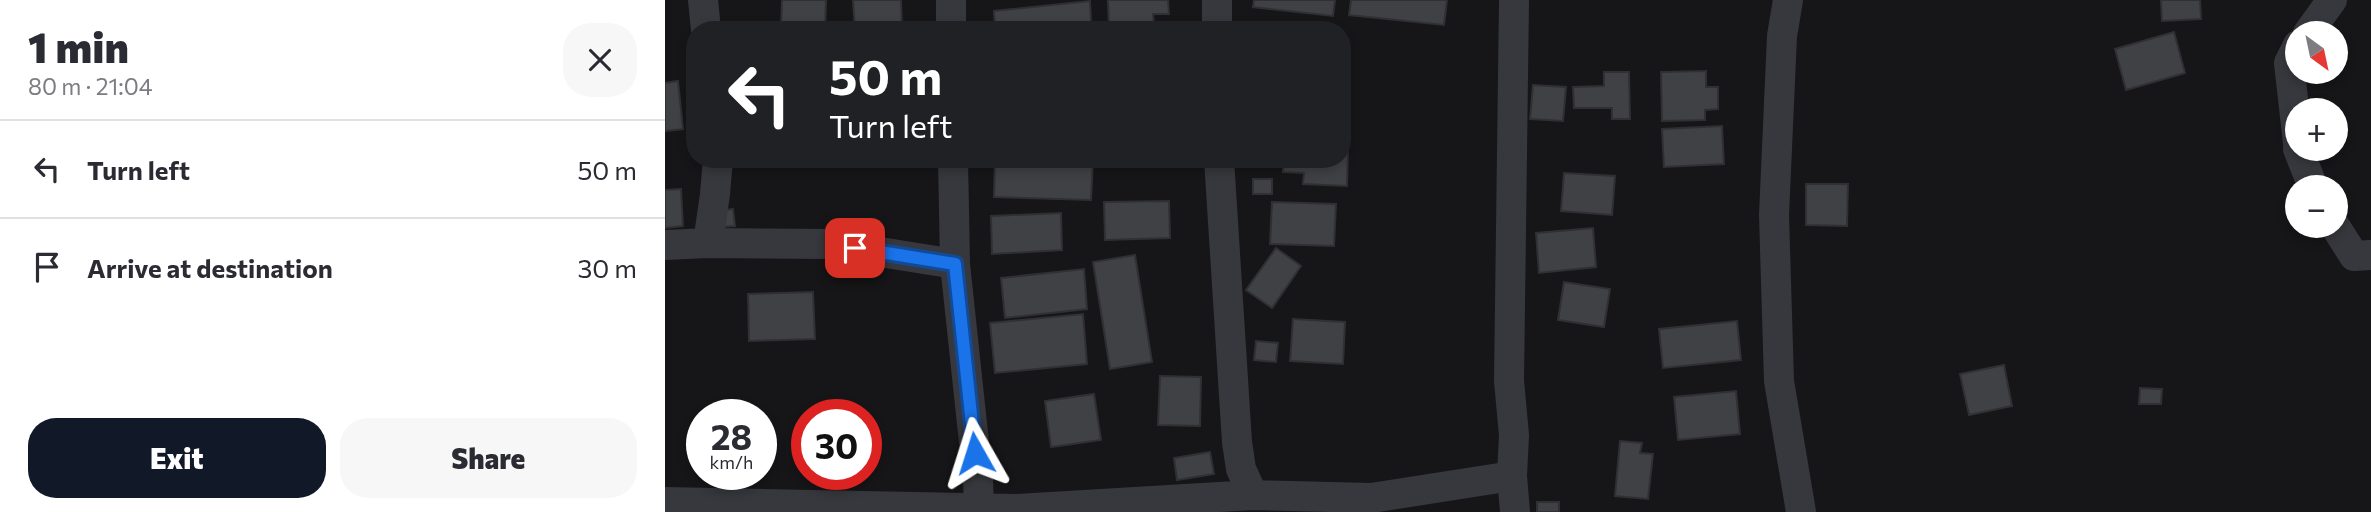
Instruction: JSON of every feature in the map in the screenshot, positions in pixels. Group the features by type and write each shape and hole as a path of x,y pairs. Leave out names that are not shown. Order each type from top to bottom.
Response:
{"street":[{"path":"703,0 705,21"},
{"path":"951,0 951,21"},
{"path":"1217,0 1217,21"},
{"path":"1514,0 1509,381 1514,435 1512,476 1515,512"},
{"path":"1788,0 1782,36 1775,215 1779,381 1801,512"},
{"path":"2317,21 2332,0"},
{"path":"708,243 716,168"},
{"path":"953,168 955,264 979,507"},
{"path":"1220,168 1237,442 1241,469 1253,495"},
{"path":"2343,238 2354,256 2371,256"},
{"path":"665,245 830,244 955,264"},
{"path":"665,502 1016,509 1253,495 1371,498 1512,476"}],"building":[{"path":"782,0 826,0 825,21 781,21"},
{"path":"853,0 901,0 902,21 854,21"},
{"path":"1108,0 1168,0 1169,14 1153,14 1154,21 1109,21"},
{"path":"1254,0 1335,0 1333,16 1253,7"},
{"path":"1351,0 1447,0 1444,25 1349,15"},
{"path":"2161,0 2200,0 2201,19 2162,21"},
{"path":"1090,1 1091,21 995,21 994,11"},
{"path":"2174,32 2185,73 2126,90 2115,49"},
{"path":"1706,71 1706,87 1718,87 1718,109 1705,110 1705,120 1662,121 1661,72"},
{"path":"1604,72 1629,72 1630,119 1612,119 1612,108 1574,108 1573,87 1604,86"},
{"path":"678,81 683,129 665,131 665,83"},
{"path":"1533,85 1566,87 1563,121 1530,119"},
{"path":"1722,126 1724,164 1664,167 1662,129"},
{"path":"995,168 1093,168 1091,200 994,197"},
{"path":"1283,168 1347,168 1347,186 1303,184 1304,173 1283,172"},
{"path":"1564,173 1615,176 1612,215 1561,211"},
{"path":"1253,179 1272,179 1272,194 1253,194"},
{"path":"1806,184 1848,184 1847,226 1806,225"},
{"path":"681,189 683,226 665,228 665,190"},
{"path":"1169,201 1170,238 1105,240 1104,202"},
{"path":"1272,202 1336,204 1334,246 1270,244"},
{"path":"733,209 735,226 720,227 719,211"},
{"path":"1061,213 1062,250 992,254 991,216"},
{"path":"1593,228 1596,267 1539,273 1536,233"},
{"path":"1276,248 1301,266 1272,308 1246,290"},
{"path":"1135,255 1152,362 1110,369 1093,262"},
{"path":"1084,269 1087,309 1005,318 1001,278"},
{"path":"1564,282 1610,289 1604,327 1558,320"},
{"path":"813,292 815,339 749,341 748,294"},
{"path":"1083,314 1087,364 995,373 990,323"},
{"path":"1293,319 1345,322 1343,364 1290,361"},
{"path":"1737,321 1741,360 1663,368 1659,329"},
{"path":"1256,341 1278,343 1276,362 1254,360"},
{"path":"2004,365 2012,406 1969,415 1960,374"},
{"path":"1160,376 1201,377 1200,426 1158,425"},
{"path":"2140,388 2162,389 2161,404 2139,404"},
{"path":"1736,391 1740,434 1678,440 1674,397"},
{"path":"1094,394 1101,440 1051,447 1045,401"},
{"path":"1620,441 1642,443 1640,453 1653,454 1648,499 1615,496"},
{"path":"1210,452 1214,474 1177,480 1174,458"},
{"path":"1537,502 1559,502 1559,512 1537,512"}],"route":[{"path":"855,248 955,264 975,453"}]}
